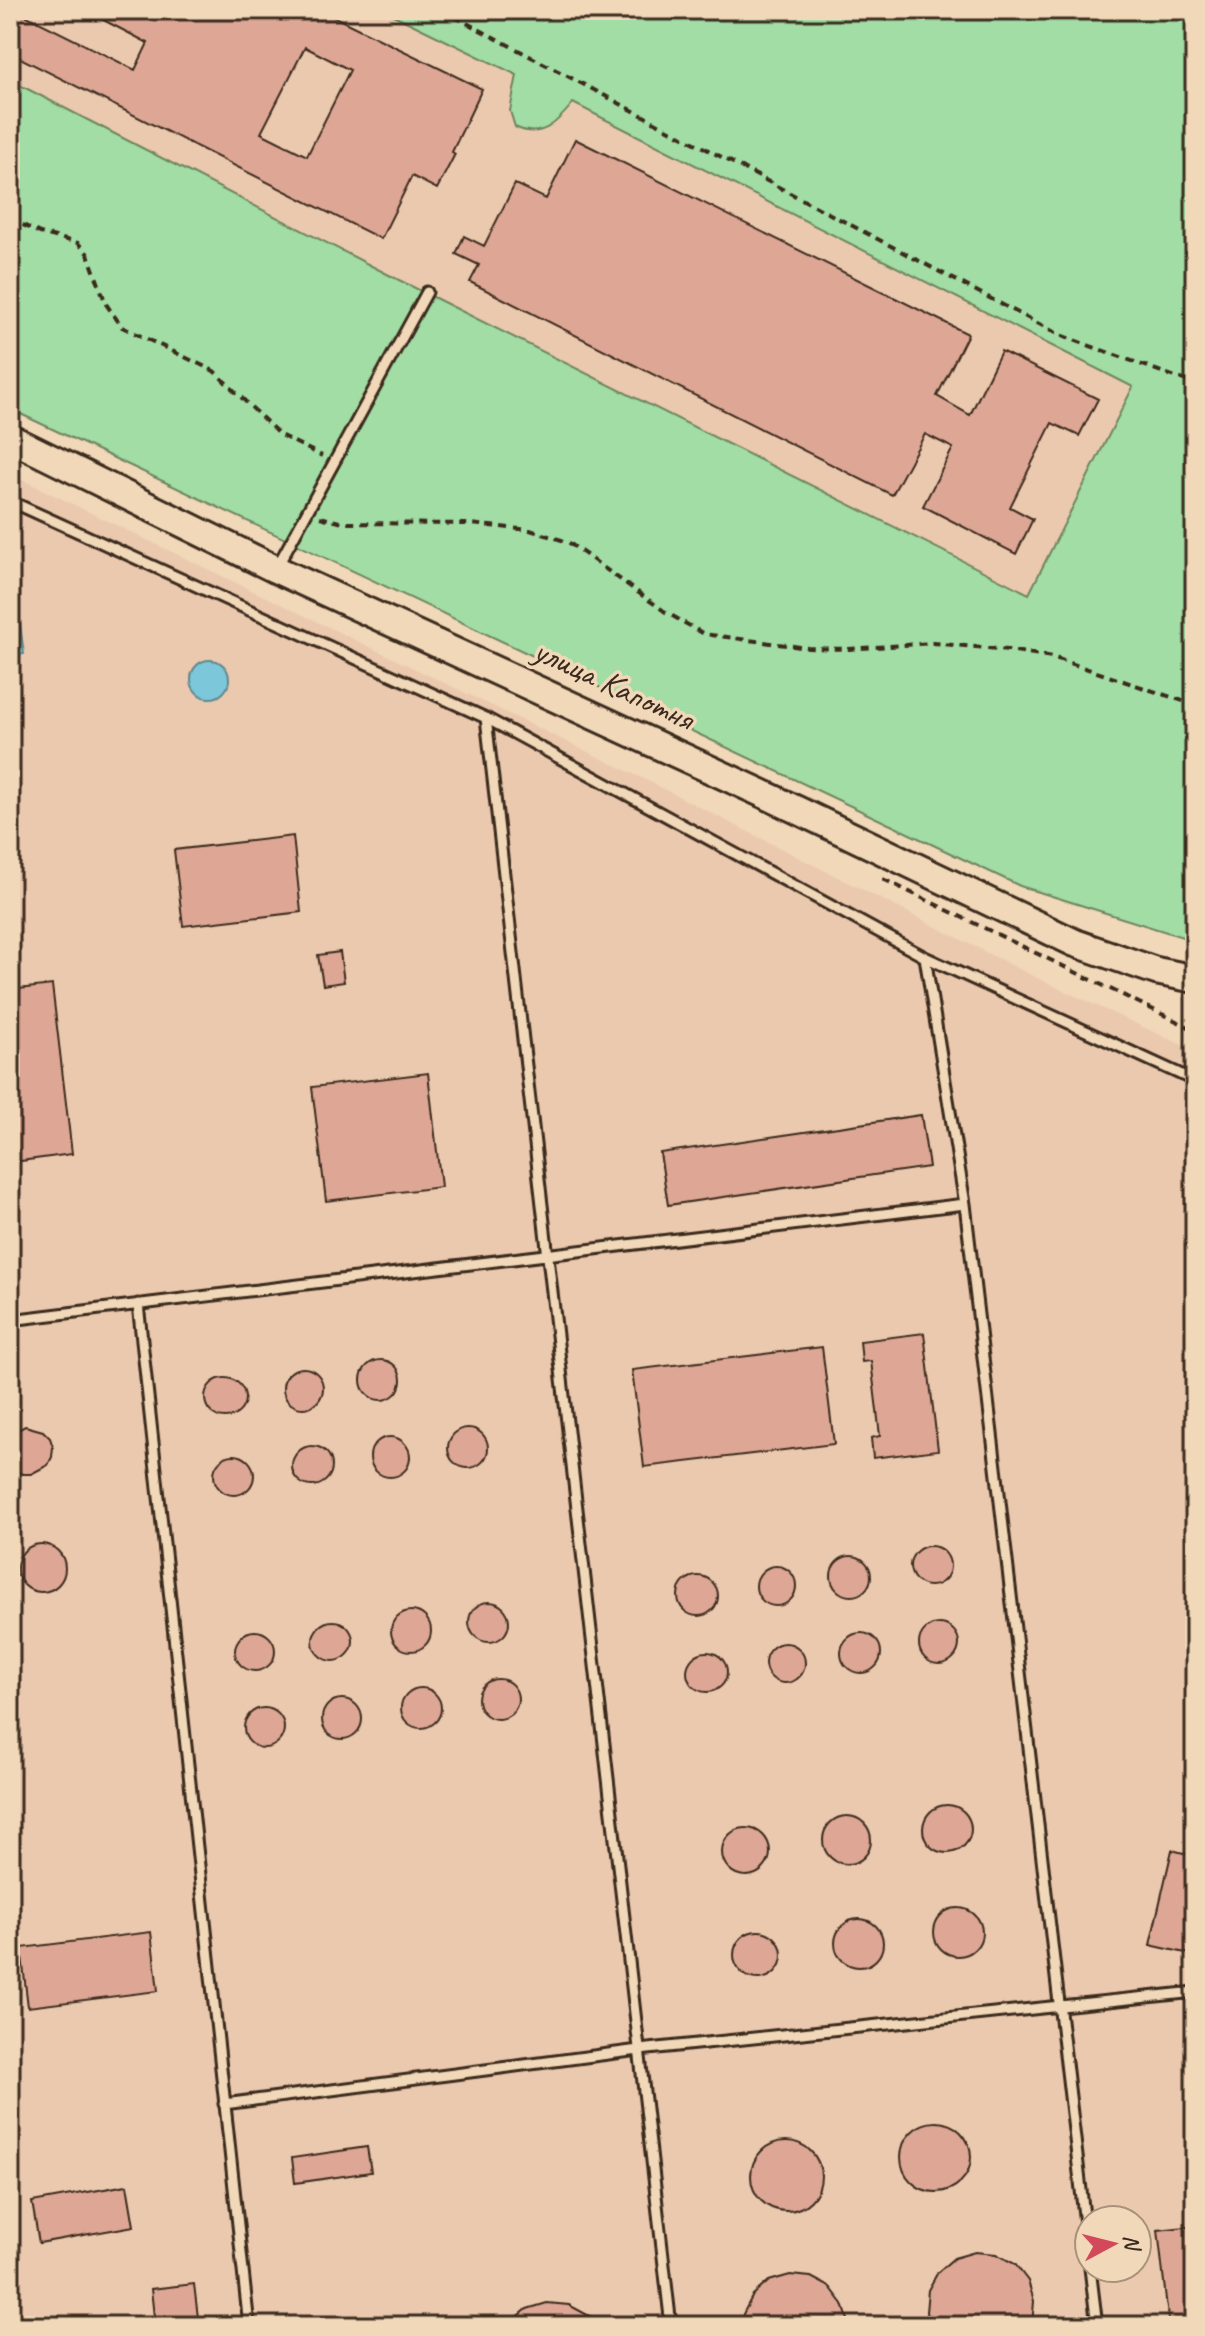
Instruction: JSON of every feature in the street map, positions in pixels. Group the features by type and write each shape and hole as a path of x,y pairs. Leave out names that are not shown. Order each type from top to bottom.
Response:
{"main road":[{"name":"улица Капотня","path":"10,438 275,569 742,783 1075,943 1156,971 1195,979"}],"lane":[{"path":"275,569 427,292"},
{"path":"10,501 486,718 925,957 1195,1081"},
{"path":"486,718 671,2326"},
{"path":"925,957 965,1204 1083,2204"},
{"path":"10,1320 965,1204"},
{"path":"138,1304 249,2326"},
{"path":"224,2104 639,2050 1195,1992"},
{"path":"1092,2284 1097,2326"}],"path":[{"path":"442,10 1060,335 1195,384"},
{"path":"10,219 40,233 78,243 88,254 106,304 122,327 214,371 280,435 334,462"},
{"path":"306,513 343,523 470,524 530,530 568,542 664,611 704,634 808,648 849,649 933,643 1008,650 1052,657 1195,705"}],"shaded area":[{"path":"10,10 383,10 572,102 1134,388 1029,594 393,277 10,80"},
{"path":"10,474 642,778 1041,980 1195,1051 1195,2326 10,2326"}],"green space":[{"path":"383,10 1195,10 1195,941 1020,886 10,409 10,80 393,277 1029,594 1133,387 573,103 554,123 541,130 524,131 515,127 510,111 517,75"}],"water":[{"path":"10,549 24,654 10,656"},
{"path":"210,660 224,665 229,679 224,693 210,698 196,693 191,679 196,665"}],"building":[{"path":"84,10 320,10 482,89 437,189 412,176 381,239 10,53 10,36 21,13 135,70 148,43","holes":["305,47 350,70 307,156 261,133"]},
{"path":"575,139 968,334 937,396 970,415 1001,351 1098,399 1079,436 1052,423 1010,507 1033,519 1016,554 923,506 953,448 925,434 892,495 470,282 479,265 456,254 464,236 484,246 515,184 546,199"},
{"path":"293,836 301,912 183,926 174,850"},
{"path":"340,952 344,982 323,985 318,955"},
{"path":"52,985 72,1154 13,1162 10,1139 10,990"},
{"path":"428,1073 441,1187 326,1201 312,1087"},
{"path":"921,1115 929,1167 668,1205 660,1153"},
{"path":"924,1333 938,1450 873,1458 871,1438 880,1436 871,1361 862,1362 860,1341"},
{"path":"822,1347 834,1444 644,1467 632,1370"},
{"path":"381,1360 395,1366 401,1380 395,1394 381,1400 367,1394 361,1380 367,1366"},
{"path":"303,1368 317,1374 323,1388 317,1402 303,1408 289,1402 283,1388 289,1374"},
{"path":"225,1378 239,1384 245,1398 239,1412 225,1418 211,1412 205,1398 211,1384"},
{"path":"25,1426 43,1431 53,1447 48,1465 31,1474 22,1474 10,1466 10,1434"},
{"path":"468,1428 482,1434 488,1448 482,1462 468,1468 454,1462 448,1448 454,1434"},
{"path":"390,1437 404,1443 410,1457 404,1471 390,1477 376,1471 370,1457 376,1443"},
{"path":"312,1446 326,1452 332,1466 326,1480 312,1486 298,1480 292,1466 298,1452"},
{"path":"234,1455 248,1461 254,1475 248,1489 234,1495 220,1489 214,1475 220,1461"},
{"path":"41,1544 58,1551 65,1568 58,1585 41,1592 24,1585 17,1568 24,1551"},
{"path":"930,1546 944,1552 950,1566 944,1580 930,1586 916,1580 910,1566 916,1552"},
{"path":"851,1556 865,1562 871,1576 865,1590 851,1596 837,1590 831,1576 837,1562"},
{"path":"776,1566 790,1572 796,1586 790,1600 776,1606 762,1600 756,1586 762,1572"},
{"path":"698,1576 712,1582 718,1596 712,1610 698,1616 684,1610 678,1596 684,1582"},
{"path":"489,1602 503,1608 509,1622 503,1636 489,1642 475,1636 469,1622 475,1608"},
{"path":"411,1611 425,1617 431,1631 425,1645 411,1651 397,1645 391,1631 397,1617"},
{"path":"333,1621 347,1627 353,1641 347,1655 333,1661 319,1655 313,1641 319,1627"},
{"path":"939,1624 953,1630 959,1644 953,1658 939,1664 925,1658 919,1644 925,1630"},
{"path":"255,1631 269,1637 275,1651 269,1665 255,1671 241,1665 235,1651 241,1637"},
{"path":"861,1633 875,1639 881,1653 875,1667 861,1673 847,1667 841,1653 847,1639"},
{"path":"785,1643 799,1649 805,1663 799,1677 785,1683 771,1677 765,1663 771,1649"},
{"path":"707,1652 721,1658 727,1672 721,1686 707,1692 693,1686 687,1672 693,1658"},
{"path":"498,1679 512,1685 518,1699 512,1713 498,1719 484,1713 478,1699 484,1685"},
{"path":"421,1688 435,1694 441,1708 435,1722 421,1728 407,1722 401,1708 407,1694"},
{"path":"342,1699 356,1705 362,1719 356,1733 342,1739 328,1733 322,1719 328,1705"},
{"path":"264,1708 278,1714 284,1728 278,1742 264,1748 250,1742 244,1728 250,1714"},
{"path":"947,1805 964,1812 971,1829 964,1846 947,1853 930,1846 923,1829 930,1812"},
{"path":"847,1816 864,1823 871,1840 864,1857 847,1864 830,1857 823,1840 830,1823"},
{"path":"746,1828 763,1835 770,1852 763,1869 746,1876 729,1869 722,1852 729,1835"},
{"path":"1172,1850 1195,1856 1195,1934 1190,1954 1150,1945"},
{"path":"958,1908 975,1915 982,1932 975,1949 958,1956 941,1949 934,1932 941,1915"},
{"path":"859,1919 876,1926 883,1943 876,1960 859,1967 842,1960 835,1943 842,1926"},
{"path":"758,1931 775,1938 782,1955 775,1972 758,1979 741,1972 734,1955 741,1938"},
{"path":"151,1932 158,1991 28,2007 21,1948"},
{"path":"936,2122 961,2132 971,2157 961,2182 936,2192 911,2182 901,2157 911,2132"},
{"path":"786,2141 811,2151 821,2176 811,2201 786,2211 761,2201 751,2176 761,2151"},
{"path":"367,2147 371,2172 295,2183 292,2158"},
{"path":"127,2185 134,2226 39,2243 32,2202"},
{"path":"1195,2226 1195,2326 1169,2326 1158,2230"},
{"path":"975,2252 996,2254 1015,2264 1028,2281 1034,2301 1032,2326 930,2326 926,2312 928,2290 938,2272 954,2258"},
{"path":"790,2275 811,2277 830,2287 843,2304 850,2326 742,2326 743,2314 753,2295 769,2281"},
{"path":"194,2284 199,2326 155,2326 151,2289"},
{"path":"547,2303 569,2305 608,2326 507,2326 527,2309"}]}
